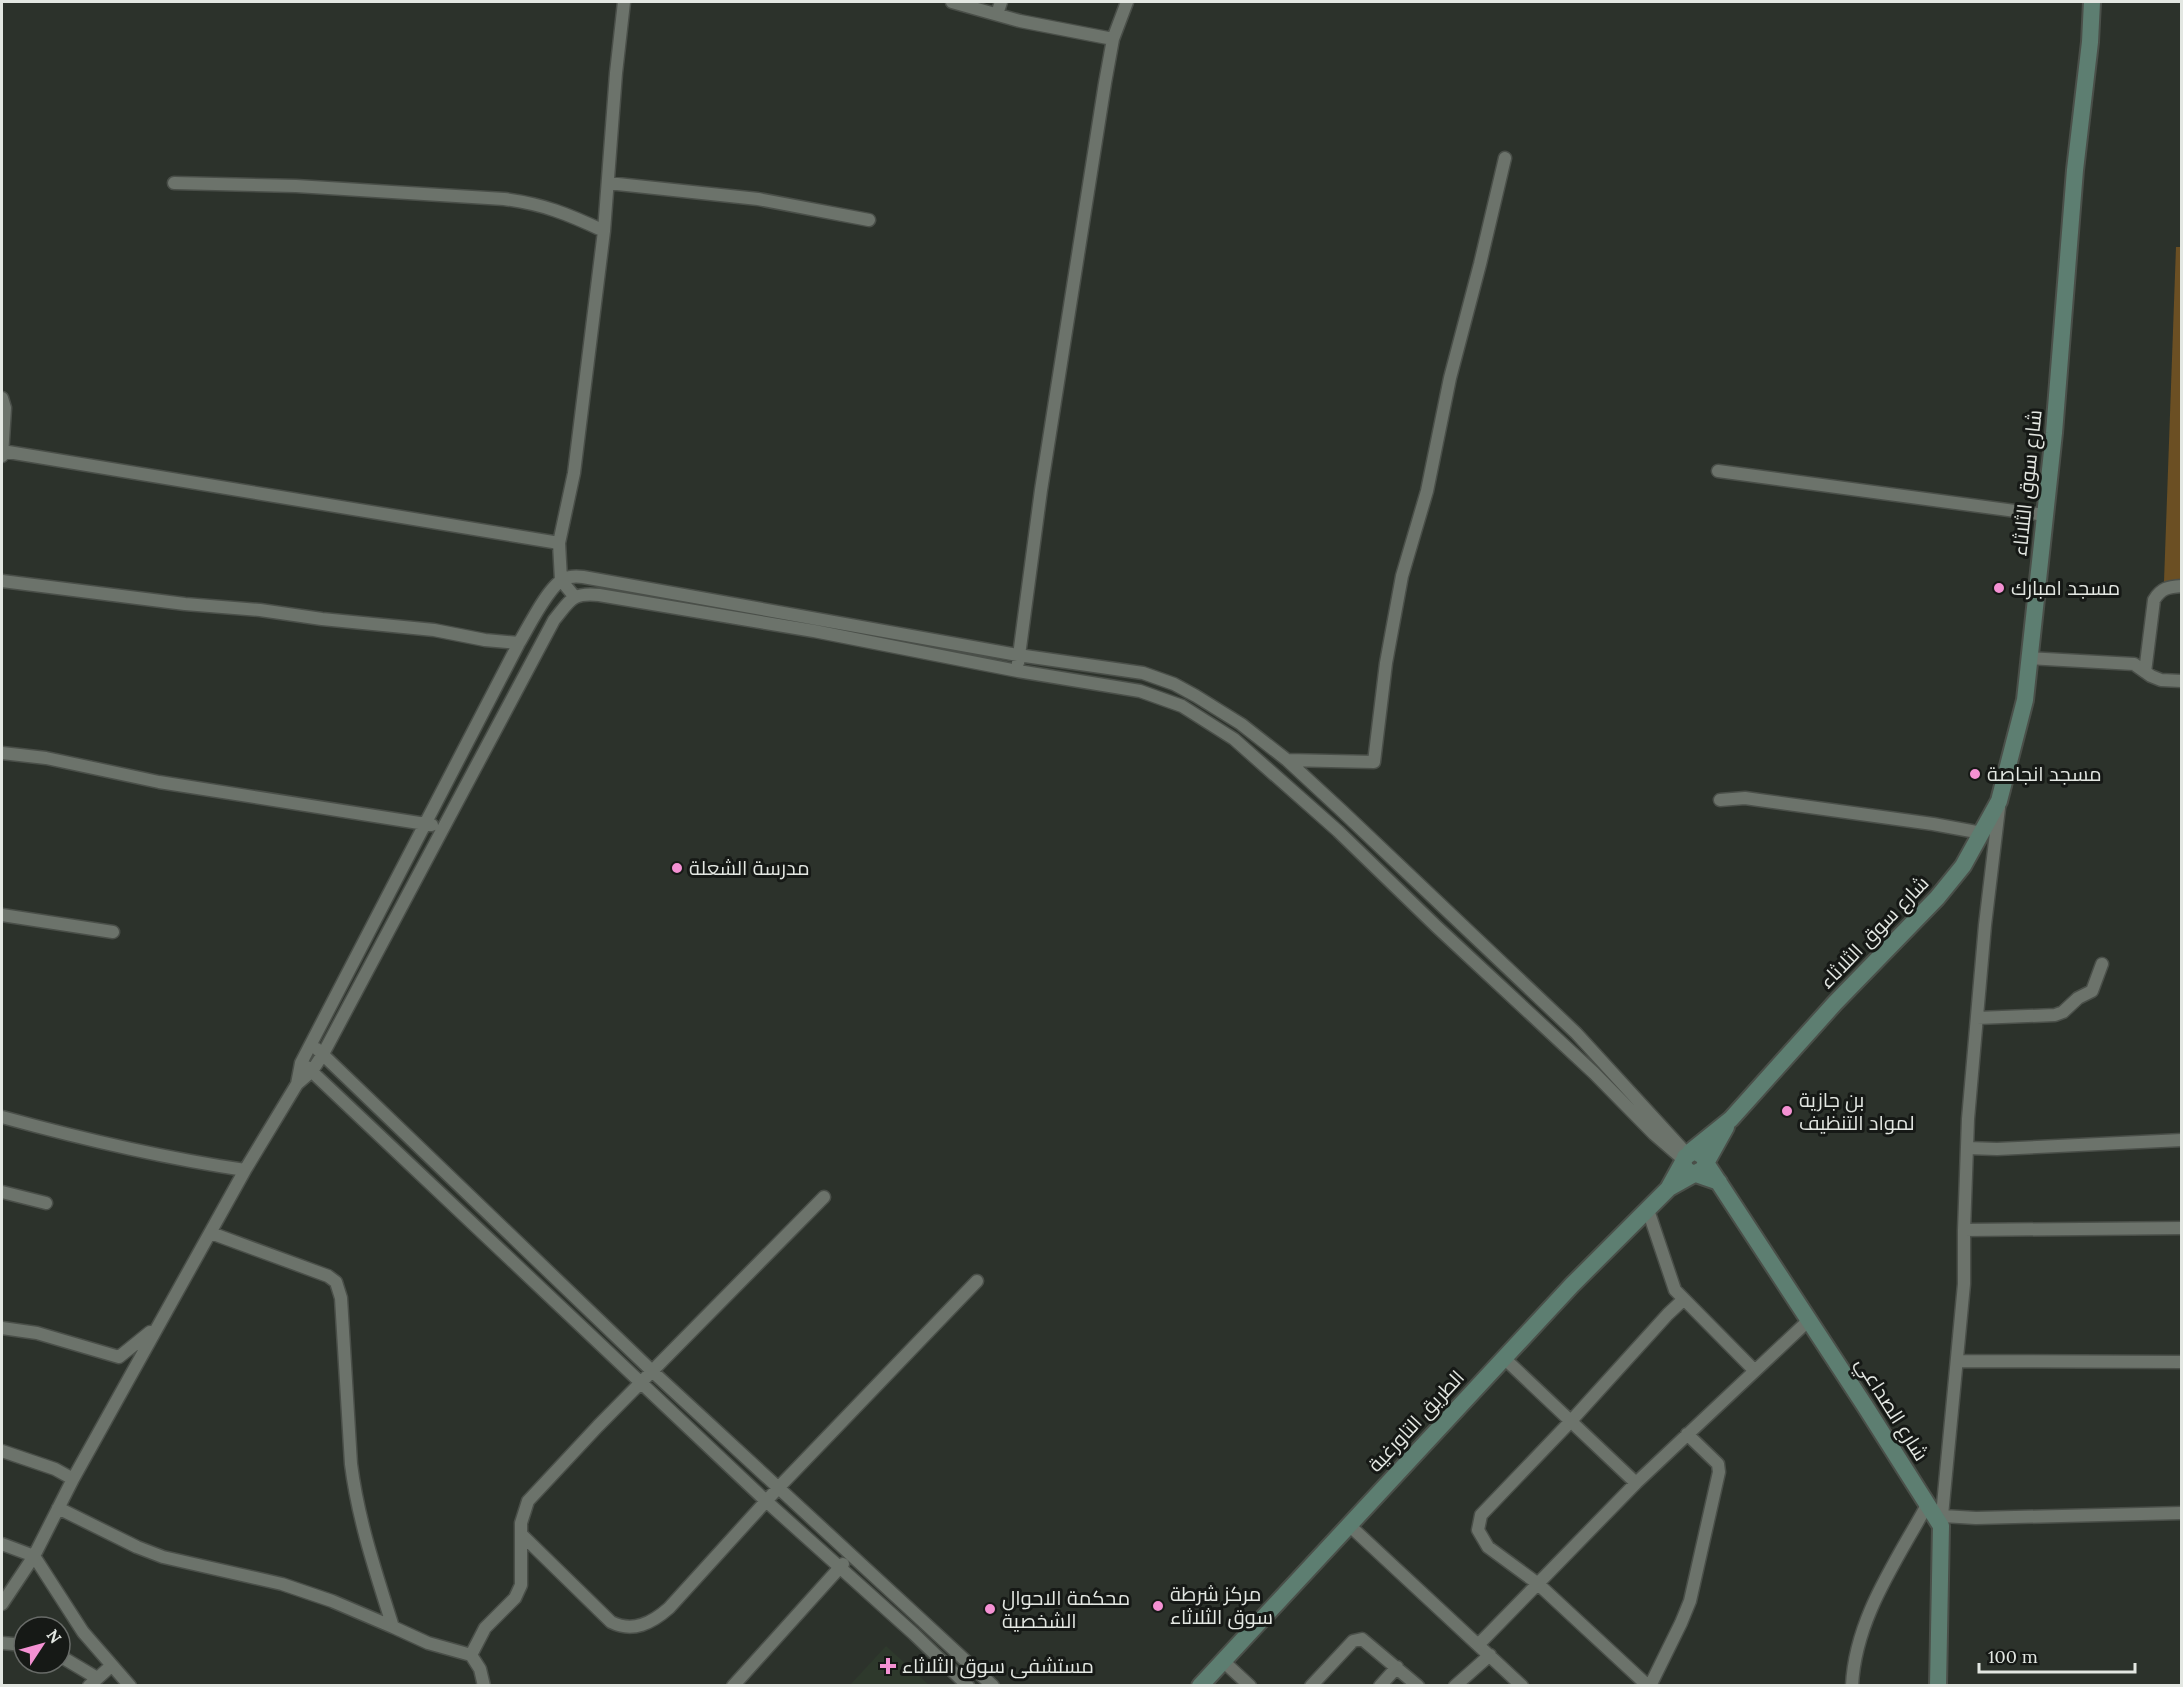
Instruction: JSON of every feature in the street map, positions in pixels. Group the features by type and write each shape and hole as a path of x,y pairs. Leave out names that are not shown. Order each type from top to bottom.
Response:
{"street":[{"path":"574,596 561,580 559,543 574,472 604,231 624,2"},
{"path":"952,2 999,8 1020,21 1113,39"},
{"path":"1018,671 1018,655 1041,490 1113,39 1127,2"},
{"name":"شارع سوق الثلاثاء","path":"1692,1160 1835,1003 1937,898 1963,866 1999,801 2025,700 2045,515 2092,2"},
{"path":"1287,760 1374,762 1386,663 1402,576 1426,491 1450,378 1480,264 1504,158"},
{"path":"174,183 296,186 504,199 532,203 571,215 604,231"},
{"path":"608,183 758,199 869,220"},
{"path":"2,398 5,408 2,454 559,543"},
{"path":"1718,471 2045,515"},
{"path":"297,1084 301,1063 519,643 543,602 561,580 573,576 1018,655 1143,673 1174,684 1241,724 1287,760 1576,1033 1692,1160"},
{"path":"2,581 184,604 260,610 322,620 434,630 485,640 519,643"},
{"path":"2145,672 2154,600 2159,591 2167,587 2181,586"},
{"path":"2,1604 34,1556 73,1479 245,1170 297,1084 312,1071 323,1054 554,620 574,596 599,595 1140,691 1182,706 1234,739 1338,831 1594,1073 1629,1110 1692,1160"},
{"path":"782,627 784,612"},
{"path":"2029,658 2134,664 2161,680 2181,681"},
{"path":"2,753 46,758 159,782 442,827"},
{"path":"1720,800 1745,798 1982,833"},
{"path":"1938,1686 1942,1521 1964,1284 1967,1148 1985,925 1999,801"},
{"path":"1437,927 1449,912"},
{"path":"2,915 113,932"},
{"path":"1977,1017 2055,1015 2063,1012 2078,998 2092,991 2102,964"},
{"path":"311,1045 653,1372 993,1686"},
{"path":"301,1063 766,1501 914,1634 968,1686"},
{"path":"2,1117 96,1142 191,1162 245,1170"},
{"path":"1967,1148 1997,1149 2181,1140"},
{"name":"شارع الصداعي","path":"1692,1160 1719,1182 1927,1504 1942,1521"},
{"name":"الطريق التاورغية","path":"1200,1686 1348,1524 1572,1286 1668,1189 1692,1160"},
{"path":"2,1192 46,1203"},
{"path":"471,1655 485,1629 494,1617 515,1598 521,1585 521,1523 528,1501 824,1197"},
{"path":"1648,1210 1675,1290 1754,1370"},
{"path":"1964,1230 2181,1228"},
{"path":"211,1233 328,1276 336,1282 341,1298 354,1491 372,1562 393,1627"},
{"path":"521,1534 611,1622 629,1628 656,1619 669,1608 779,1487 977,1281"},
{"path":"1683,1300 1481,1515 1478,1530 1488,1546 1537,1583 1649,1686 1690,1601 1719,1472 1718,1464 1687,1434"},
{"path":"1478,1645 1636,1483 1809,1320"},
{"path":"2,1328 66,1340 119,1357 155,1329"},
{"path":"1504,1358 1636,1483"},
{"path":"1957,1361 2181,1362"},
{"path":"2,1451 55,1469 73,1479"},
{"path":"1852,1686 1855,1651 1868,1613 1927,1504"},
{"path":"58,1508 154,1554 282,1584 332,1601 428,1643 471,1655 480,1669 484,1686"},
{"path":"1942,1521 1976,1518 2181,1513"},
{"path":"1348,1524 1522,1686"},
{"path":"2,1544 34,1556 83,1632 130,1686"},
{"path":"733,1686 851,1555"},
{"path":"1311,1686 1353,1641 1362,1639 1418,1686"},
{"path":"1455,1686 1490,1655"},
{"path":"1222,1661 1250,1686"},
{"path":"72,1665 93,1682 111,1666"},
{"path":"1380,1686 1397,1667"}],"shaded area":[{"path":"2176,247 2181,247 2181,582 2164,582"},
{"name":"مستشفى سوق الثلاثاء","path":"886,1646 929,1685 850,1685"}],"place":[{"name":"مسجد امبارك","path":"1999,588"},
{"name":"مسجد انجاصة","path":"1975,774"},
{"name":"مدرسة الشعلة","path":"677,868"},
{"name":"بن جازية لمواد التنظيف","path":"1787,1111"},
{"name":"مركز شرطة سوق الثلاثاء","path":"1158,1606"},
{"name":"محكمة الاحوال الشخصية","path":"990,1609"},
{"name":"مستشفى سوق الثلاثاء","path":"888,1666"}]}
